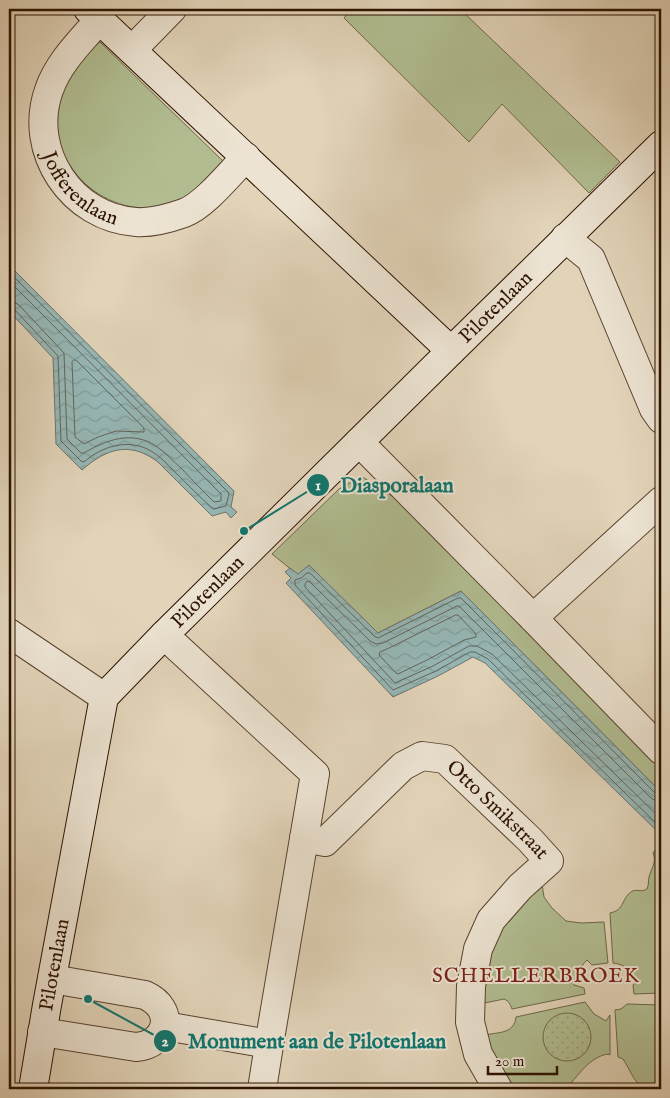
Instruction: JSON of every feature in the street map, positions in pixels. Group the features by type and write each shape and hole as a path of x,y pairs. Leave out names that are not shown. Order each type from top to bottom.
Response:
{"street":[{"path":"132,50 172,9"},
{"name":"Jofferenlaan","path":"246,157 207,198 186,212 150,222 116,219 83,203 60,179 54,168 44,135 44,108 48,91 53,79 94,14 132,50 246,157 451,350"},
{"name":"Pilotenlaan","path":"32,1089 104,697 451,350 661,145"},
{"path":"566,238 591,259 654,409 661,419"},
{"path":"359,442 661,750"},
{"path":"533,618 661,501"},
{"path":"9,633 104,697"},
{"path":"164,635 315,774 262,1089"},
{"name":"Otto Smikstraat","path":"304,838 325,842 403,766 422,756 445,759 530,840 549,861 520,887 491,920 478,949 471,986 470,1022 478,1054 498,1089"},
{"path":"42,1032 136,1047 151,1044 162,1033 165,1026 163,1011 153,999 145,995 52,979"},
{"path":"165,1026 269,1044"}],"green space":[{"path":"351,9 460,9 620,162 589,193 502,104 469,142 344,18"},
{"path":"100,42 223,161 207,181 187,197 171,204 147,208 124,205 103,197 85,183 70,166 60,146 57,123 60,99 66,77 89,51"},
{"path":"361,476 397,499 600,699 661,764 661,792 461,591 378,633 309,566 298,575 272,554 339,489"},
{"path":"661,842 661,993 634,994 633,985 639,981 625,967 613,963 610,913 615,912 621,907 631,892 647,889 654,862 653,853"},
{"path":"542,884 544,897 552,908 566,921 581,923 604,922 608,963 592,965 587,960 582,966 574,985 584,988 585,994 512,1009 504,999 480,1004 484,963 507,915"},
{"path":"585,1002 594,1014 606,1021 610,1015 610,1055 595,1059 566,1089 517,1089 501,1072 494,1060 485,1035 509,1029 515,1023 516,1017"},
{"path":"627,1004 661,1005 661,1089 652,1089 640,1085 636,1082 623,1059 618,1057 615,1010 621,1009"},
{"path":"562,1013 572,1013 581,1017 587,1023 590,1028 590,1046 581,1057 572,1061 562,1061 553,1057 547,1051 543,1042 543,1032 547,1023 553,1017"}],"water":[{"path":"9,265 234,491 231,507 237,512 231,518 226,512 212,516 158,462 148,455 128,450 110,452 91,462 82,470 56,444 53,358 9,311"},
{"path":"309,565 378,633 461,591 661,792 661,835 485,663 473,657 393,697 286,583 291,578 285,572 290,568 298,574"}],"place":[{"name":"Diasporalaan","path":"244,531"},
{"name":"Monument aan de Pilotenlaan","path":"88,999"}],"district":[{"name":"SCHELLERBROEK","path":"536,976"}]}
